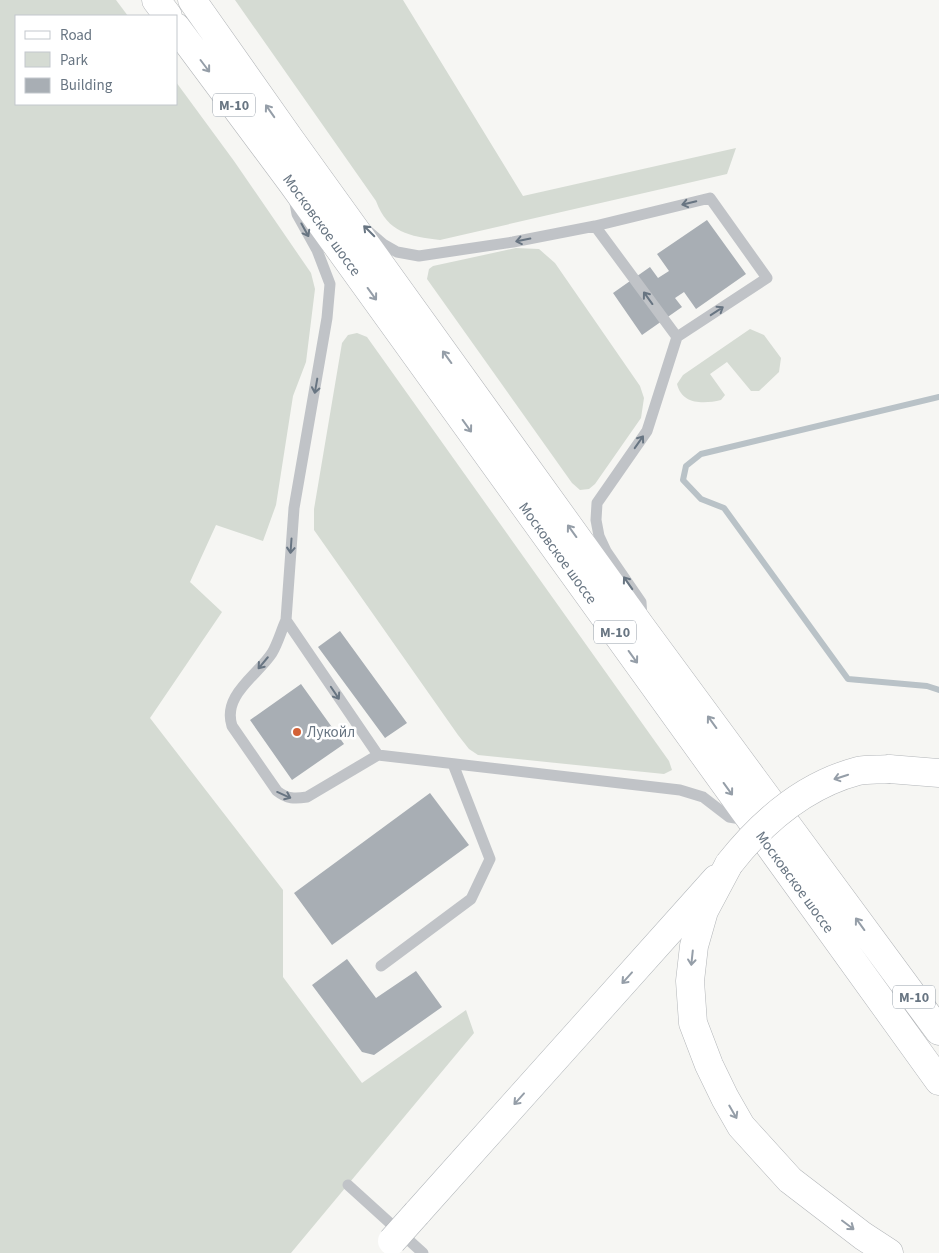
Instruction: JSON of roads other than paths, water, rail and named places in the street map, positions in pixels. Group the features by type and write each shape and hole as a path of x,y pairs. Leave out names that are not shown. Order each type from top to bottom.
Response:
{"main road":[{"path":"156,0 167,15"},
{"name":"Московское шоссе","path":"192,0 290,140 642,628 939,1031"},
{"name":"Московское шоссе","path":"178,30 292,184 939,1081"},
{"path":"386,1247 699,907 749,839 804,793 834,779 860,771 889,769 939,773"},
{"path":"699,907 690,980 693,1023 709,1065 725,1098 741,1126 790,1180 862,1236 889,1253"}],"lane":[{"path":"290,140 301,146 368,231 383,244 406,254 419,256 595,226 710,198 767,278 676,338 647,431 597,503 596,520 599,536 606,551 641,602 642,628"},
{"path":"292,184 297,214 317,250 330,284 327,318 294,508 286,620 272,652 234,698 229,718 232,726 277,791 285,797 298,799 307,797 378,755 680,790 703,797 729,817 750,820"},
{"path":"595,226 676,338"},
{"path":"286,620 378,755"},
{"path":"381,966 471,899 490,859 453,764"},
{"path":"348,1185 423,1253"}],"waterway":[{"path":"939,397 701,454 686,466 683,480 701,499 724,508 848,679 927,686 939,690"}],"place":[{"name":"Лукойл","path":"297,732"}]}
